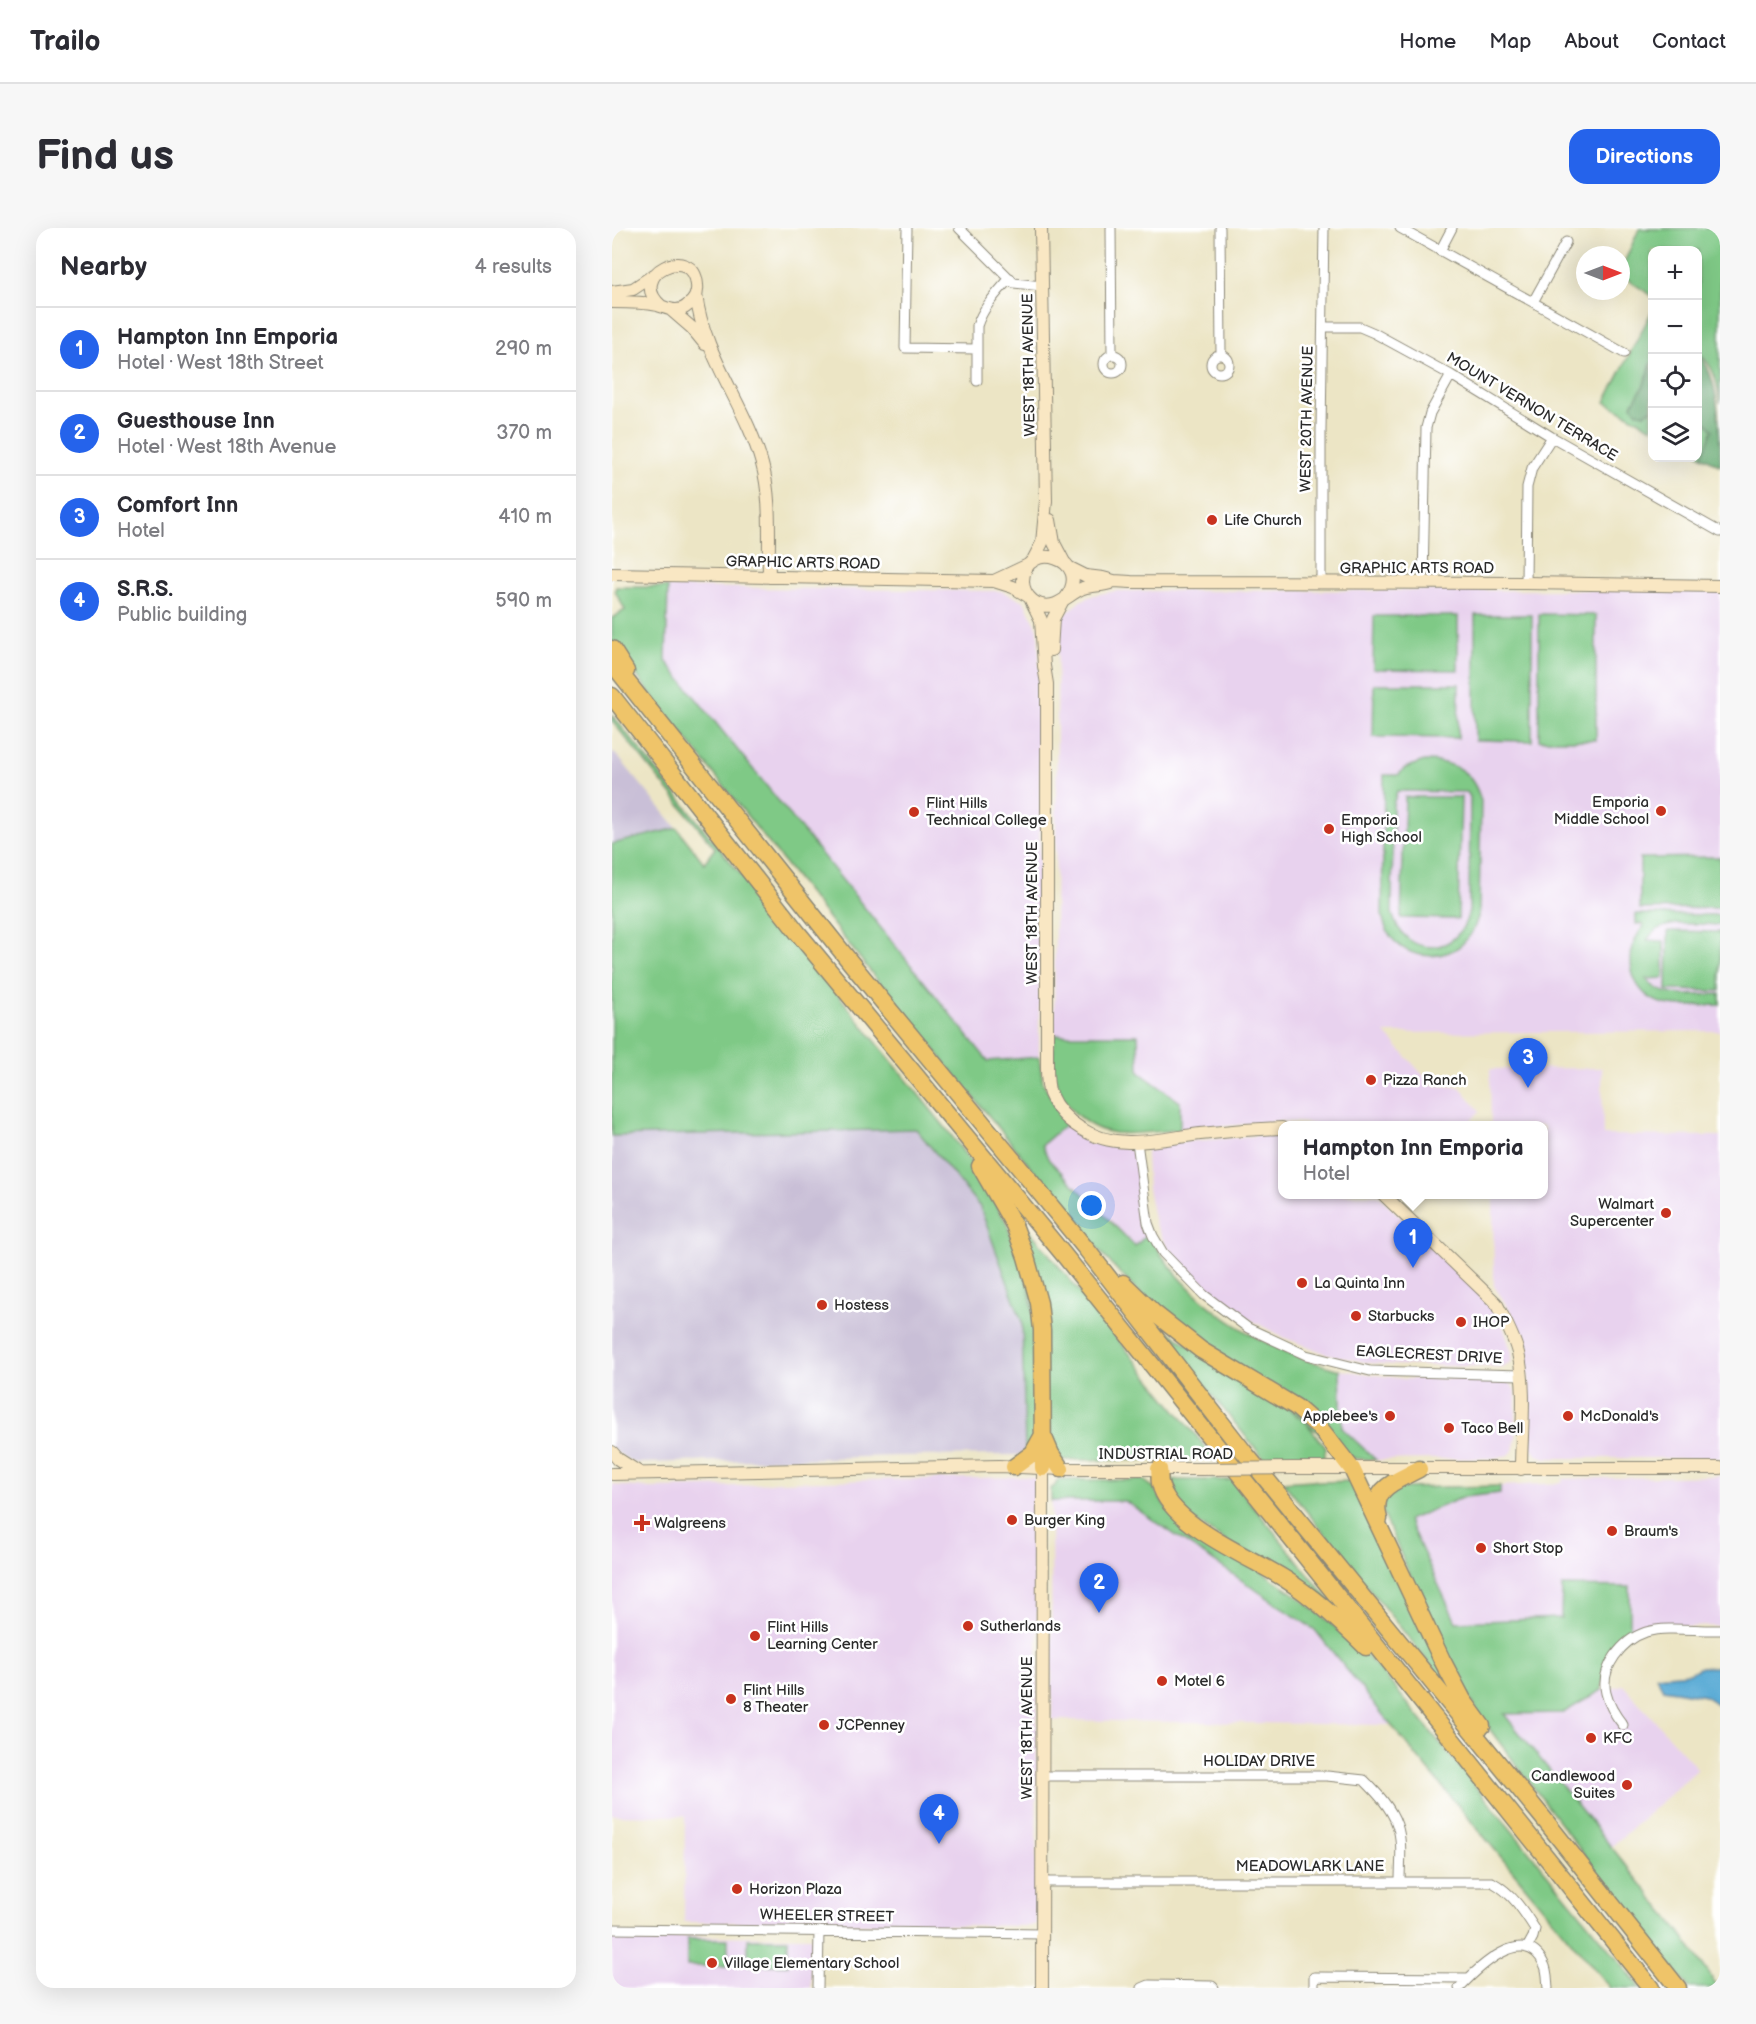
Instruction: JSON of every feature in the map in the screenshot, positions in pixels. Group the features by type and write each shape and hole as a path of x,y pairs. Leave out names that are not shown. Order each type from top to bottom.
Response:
{"highway":[{"path":"612,649 648,708"},
{"path":"612,663 844,954 1087,1250 1244,1452 1544,1819 1678,1988"},
{"path":"612,698 798,933 938,1099 1651,1988"},
{"path":"938,1099 1004,1206 1026,1257 1039,1303 1042,1330 1043,1468"},
{"path":"1087,1250 1154,1313 1201,1350 1296,1407 1320,1428 1352,1469 1463,1700 1530,1792 1544,1819"},
{"path":"1014,1467 1033,1453 1043,1434"},
{"path":"1043,1434 1051,1454 1061,1469"},
{"path":"1159,1469 1160,1483 1166,1497 1199,1530 1285,1578 1315,1600 1408,1685"},
{"path":"1384,1534 1377,1511 1377,1499 1390,1484 1419,1469"}],"street":[{"path":"907,228 905,348 977,349"},
{"path":"959,228 1014,283 1042,286"},
{"name":"WEST 18TH AVENUE","path":"1030,564 1042,543 1046,501 1041,228"},
{"path":"1111,228 1112,354"},
{"path":"1220,228 1221,355"},
{"name":"WEST 20TH AVENUE","path":"1321,583 1324,228"},
{"path":"1400,228 1624,353"},
{"path":"1440,251 1452,228"},
{"path":"1533,302 1566,242"},
{"path":"612,292 633,289 665,266 674,264 684,266 691,271 696,280 699,314 713,354 755,442 763,465 767,496 769,578"},
{"path":"654,275 652,290 655,299 692,328 713,354"},
{"path":"977,381 977,326 983,311 1010,278"},
{"path":"612,302 684,308 692,302 696,294"},
{"name":"MOUNT VERNON TERRACE","path":"1324,327 1360,327 1451,375 1552,437 1720,532"},
{"path":"1423,583 1426,428 1430,413 1451,375"},
{"path":"1526,583 1528,477 1552,437"},
{"name":"WEST 18TH AVENUE","path":"1046,501 1054,543 1067,566"},
{"path":"1052,556 1067,566 1073,585 1063,601 1046,606 1030,598 1023,580 1030,564 1038,558 1052,556"},
{"name":"GRAPHIC ARTS ROAD","path":"994,581 1030,564"},
{"name":"GRAPHIC ARTS ROAD","path":"1067,566 1086,576 1114,581 1720,586"},
{"name":"GRAPHIC ARTS ROAD","path":"612,574 994,581 1013,587 1030,598"},
{"name":"GRAPHIC ARTS ROAD","path":"1063,601 1086,587 1104,585 1114,581"},
{"name":"WEST 18TH AVENUE","path":"1030,598 1041,620 1047,684 1047,1071 1050,1093 1071,1123 1103,1140 1137,1142 1278,1128"},
{"name":"WEST 18TH AVENUE","path":"1047,684 1051,666 1053,619 1063,601"},
{"name":"EAGLECREST DRIVE","path":"1137,1142 1145,1207 1153,1236 1171,1261 1204,1295 1248,1328 1306,1355 1370,1371 1522,1375"},
{"path":"1388,1199 1496,1303 1507,1324 1518,1352 1522,1375 1521,1469"},
{"path":"612,1452 618,1459 640,1473"},
{"name":"INDUSTRIAL ROAD","path":"612,1474 1014,1467 1061,1469 1720,1468"},
{"name":"WEST 18TH AVENUE","path":"1042,1988 1043,1468"},
{"path":"1623,1725 1611,1709 1605,1691 1605,1678 1617,1653 1635,1637 1647,1632 1720,1630"},
{"name":"HOLIDAY DRIVE","path":"1042,1776 1327,1776 1364,1780 1382,1798 1397,1824 1400,1846 1400,1881"},
{"name":"MEADOWLARK LANE","path":"1042,1882 1492,1882 1506,1889 1535,1929 1527,1948"},
{"name":"WHEELER STREET","path":"612,1929 1042,1934"},
{"path":"818,1988 819,1931"},
{"path":"1459,1988 1493,1956 1517,1947 1527,1948 1536,1953 1545,1965 1548,1988"},
{"path":"1314,1988 1314,1977 1468,1978"},
{"path":"1145,1986 1213,1987"}],"shaded area":[{"name":"Flint Hills Technical College","path":"668,587 1001,591 1024,601 1038,629 1040,682 1039,1057 988,1061 666,661"},
{"name":"Emporia High School","path":"1720,590 1720,1031 1385,1033 1432,1085 1460,1087 1480,1111 1471,1121 1278,1121 1180,1130 1180,1102 1139,1072 1138,1035 1054,1035 1058,627 1065,615 1080,601 1094,595 1115,591"},
{"path":"612,751 619,758 677,828 612,844"},
{"path":"1602,1068 1603,1135 1720,1136 1720,1458 1547,1458 1537,1455 1531,1448 1529,1442 1529,1380 1523,1344 1514,1317 1494,1286 1493,1199 1548,1199 1548,1121 1491,1121 1490,1069"},
{"path":"1066,1124 1095,1142 1129,1149 1136,1157 1140,1208 1148,1234 1136,1246 1049,1160 1042,1145"},
{"path":"916,1128 980,1207 1022,1322 1025,1453 1018,1455 640,1463 632,1462 612,1449 612,1136"},
{"path":"1278,1134 1278,1199 1382,1199 1487,1300 1502,1323 1512,1353 1511,1362 1502,1367 1369,1363 1327,1354 1285,1338 1247,1318 1211,1291 1168,1249 1155,1224 1148,1188 1146,1155 1155,1144"},
{"path":"1340,1370 1405,1379 1498,1378 1507,1381 1512,1385 1516,1394 1516,1439 1513,1451 1509,1455 1494,1458 1376,1460 1342,1428"},
{"path":"1720,1476 1720,1626 1643,1628 1630,1635 1630,1587 1562,1618 1456,1622 1408,1520 1464,1497 1499,1493 1500,1486 1562,1483 1563,1479"},
{"path":"1024,1477 1038,1481 1036,1924 1030,1926 684,1922 685,1816 612,1815 612,1485 650,1488 739,1486 778,1482"},
{"path":"1051,1501 1125,1501 1315,1630 1391,1725 1052,1720"},
{"path":"1623,1685 1698,1769 1611,1847 1504,1714 1563,1713 1600,1691"},
{"name":"Village Elementary School","path":"612,1936 812,1937 811,1988 612,1988"}],"green space":[{"path":"1720,228 1720,403 1712,369 1702,356 1702,246 1648,246 1648,293 1630,281 1630,249 1639,229"},
{"path":"1648,319 1648,374 1632,405 1644,414 1648,412 1648,426 1605,402"},
{"path":"1702,359 1715,390 1719,421 1720,466 1702,456 1713,430 1702,418"},
{"path":"1648,374 1648,412 1644,414 1637,412 1632,405"},
{"path":"1702,418 1713,430 1702,456"},
{"path":"616,587 668,587 666,661 988,1061 1039,1057 1043,1083 1066,1124 1042,1145 1049,1160 1135,1246 1148,1234 1184,1282 1230,1321 1282,1350 1340,1370 1342,1428 1376,1460 1351,1458 1135,1289 1104,1256 878,981 646,688 612,641 612,618 625,610 615,591"},
{"path":"1539,614 1596,615 1596,740 1539,740"},
{"path":"1475,615 1532,615 1532,741 1475,740"},
{"path":"1374,616 1458,616 1458,670 1373,669"},
{"path":"1374,684 1459,684 1458,738 1373,737"},
{"path":"612,715 948,1131 970,1161 1007,1223 1033,1300 1038,1433 1025,1453 1022,1322 980,1207 916,1129 612,1136 612,844 677,828 704,863 715,848 612,721"},
{"path":"1424,761 1435,761 1453,766 1461,770 1473,782 1481,801 1479,914 1467,939 1447,953 1424,955 1401,947 1392,939 1382,915 1384,775 1398,775 1405,768","holes":["1397,791 1467,792 1470,797 1469,910 1464,926 1455,937 1445,944 1432,947 1420,945 1408,939 1399,928 1392,913 1393,805"]},
{"path":"1405,797 1461,797 1458,919 1401,918"},
{"path":"1720,857 1720,908 1640,909 1640,858"},
{"path":"1636,914 1720,915 1720,925 1670,925 1653,933 1647,940 1664,941 1664,978 1646,979 1661,991 1670,993 1720,994 1720,1005 1665,1004 1648,996 1640,988 1634,979 1631,957 1637,936 1644,926 1636,924"},
{"path":"1668,931 1720,932 1720,991 1667,990"},
{"path":"1054,1035 1138,1035 1139,1072 1180,1102 1180,1130 1115,1133 1104,1131 1083,1120 1067,1104 1057,1083 1053,1063"},
{"path":"1018,1216 1216,1460 1209,1460 1201,1451 1196,1452 1194,1460 1061,1460 1053,1446"},
{"path":"1153,1322 1301,1416 1326,1448 1324,1457 1318,1460 1264,1459"},
{"path":"1058,1480 1143,1480 1154,1488 1167,1509 1282,1585 1336,1628 1385,1676 1641,1988 1610,1988 1315,1630 1125,1501 1051,1501 1051,1488"},
{"path":"1174,1480 1232,1480 1343,1617 1190,1518 1168,1488"},
{"path":"1354,1481 1445,1675 1441,1678 1283,1482"},
{"path":"1500,1486 1500,1493 1464,1497 1408,1520 1456,1622 1561,1618 1562,1586 1630,1587 1630,1635 1608,1659 1602,1690 1563,1713 1504,1714 1680,1932 1719,1988 1689,1988 1618,1900 1479,1715 1446,1658 1383,1513 1384,1497 1400,1488"},
{"path":"687,1939 728,1939 728,1966 687,1966"},
{"path":"748,1939 788,1939 788,1965 748,1965"}],"water":[{"path":"1701,1667 1720,1667 1720,1706 1705,1696 1663,1689 1656,1676 1690,1673"}],"place":[{"name":"Life Church","path":"1212,520"},
{"name":"Emporia Middle School","path":"1661,811"},
{"name":"Flint Hills Technical College","path":"914,812"},
{"name":"Emporia High School","path":"1329,829"},
{"name":"Pizza Ranch","path":"1371,1080"},
{"name":"Comfort Inn","path":"1528,1088"},
{"name":"Walmart Supercenter","path":"1666,1213"},
{"name":"Hampton Inn Emporia","path":"1413,1268"},
{"name":"La Quinta Inn","path":"1302,1283"},
{"name":"Hostess","path":"822,1305"},
{"name":"Starbucks","path":"1356,1316"},
{"name":"IHOP","path":"1461,1322"},
{"name":"Applebee's","path":"1390,1416"},
{"name":"McDonald's","path":"1568,1416"},
{"name":"Taco Bell","path":"1449,1428"},
{"name":"Burger King","path":"1012,1520"},
{"name":"Walgreens","path":"642,1523"},
{"name":"Braum's","path":"1612,1531"},
{"name":"Short Stop","path":"1481,1548"},
{"name":"Guesthouse Inn","path":"1099,1613"},
{"name":"Sutherlands","path":"968,1626"},
{"name":"Flint Hills Learning Center","path":"755,1636"},
{"name":"Motel 6","path":"1162,1681"},
{"name":"Flint Hills 8 Theater","path":"731,1699"},
{"name":"JCPenney","path":"824,1725"},
{"name":"KFC","path":"1591,1738"},
{"name":"Candlewood Suites","path":"1627,1785"},
{"name":"S.R.S.","path":"939,1844"},
{"name":"Horizon Plaza","path":"737,1889"},
{"name":"Village Elementary School","path":"712,1963"}]}
